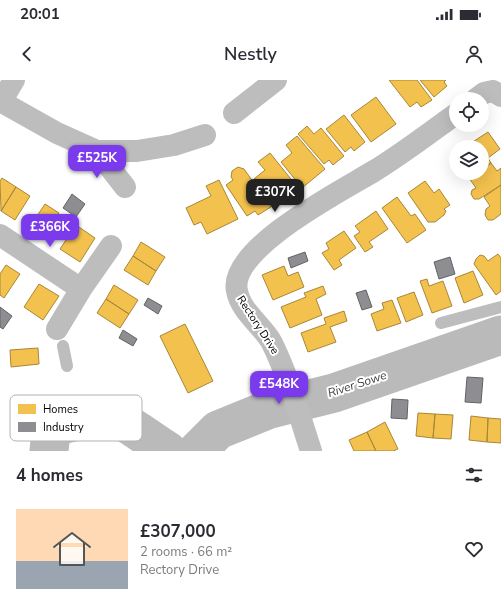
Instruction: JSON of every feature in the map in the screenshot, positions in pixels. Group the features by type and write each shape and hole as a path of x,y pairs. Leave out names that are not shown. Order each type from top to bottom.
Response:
{"street":[{"path":"14,80 1,102 57,133 97,151 137,151 174,145 206,134"},
{"path":"234,113 276,80"},
{"name":"Rectory Drive","path":"311,451 286,372 271,341 240,301 236,291 236,280 239,271 255,251 273,235 308,210 376,170 449,119"},
{"path":"97,151 125,187"},
{"path":"0,235 81,289"},
{"path":"60,337 81,289 111,246"}],"lane":[{"path":"441,323 501,307"},
{"path":"60,337 68,366"}],"building: Homes":[{"path":"389,80 417,80 432,100 421,107 417,102 410,107"},
{"path":"420,80 446,80 444,82 447,86 434,97"},
{"path":"376,97 396,124 371,142 351,115"},
{"path":"344,115 365,142 354,151 351,147 345,152 326,129"},
{"path":"307,126 314,134 321,128 344,156 333,165 329,160 324,164 298,134"},
{"path":"488,132 500,149 489,157 489,140 476,140"},
{"path":"297,136 325,169 302,188 281,162 292,153 286,145"},
{"path":"270,153 299,189 276,206 254,179 265,170 258,162"},
{"path":"491,163 497,171 501,168 501,185 479,199 474,199 471,194 472,190 476,188 470,180 489,180 489,164"},
{"path":"238,167 244,169 271,207 258,215 255,211 247,216 226,185 233,180 231,177 232,171"},
{"path":"2,178 16,187 1,211 0,181"},
{"path":"219,180 238,219 207,234 201,222 194,225 186,208 211,196 206,186"},
{"path":"425,181 434,193 439,189 450,205 444,209 446,211 444,215 435,222 428,222 408,193"},
{"path":"501,185 501,214 493,220 488,220 485,215 486,209 490,206 484,197"},
{"path":"16,187 30,196 15,220 1,211"},
{"path":"397,197 411,216 415,214 426,230 407,243 382,208"},
{"path":"45,204 59,213 43,237 29,228"},
{"path":"376,211 388,229 369,242 373,247 365,252 354,236 360,232 355,226"},
{"path":"76,225 95,238 80,262 60,249"},
{"path":"344,231 356,248 339,260 342,265 334,270 322,253 329,249 326,243"},
{"path":"141,242 165,257 156,271 133,256"},
{"path":"498,254 501,258 501,291 496,295 474,264 480,255 484,256 488,261"},
{"path":"133,256 156,271 148,285 124,270"},
{"path":"6,265 20,274 4,298 0,295 0,274"},
{"path":"284,266 288,276 298,272 304,287 273,300 262,275"},
{"path":"473,271 483,295 464,303 455,278"},
{"path":"427,279 429,286 443,281 452,306 432,313 420,281"},
{"path":"39,284 59,296 43,320 24,307"},
{"path":"114,285 138,300 129,314 106,299"},
{"path":"323,286 326,294 316,299 322,315 290,328 281,307 306,297 304,293"},
{"path":"414,292 423,315 406,322 397,298"},
{"path":"106,299 129,314 120,328 97,313"},
{"path":"392,300 401,323 377,331 371,314 384,309 382,303"},
{"path":"344,311 347,321 330,327 336,342 308,352 301,333 326,324 324,318"},
{"path":"185,324 213,381 188,393 160,336"},
{"path":"38,348 39,364 11,367 10,350"},
{"path":"418,413 435,414 433,438 416,436"},
{"path":"435,414 453,415 451,439 433,438"},
{"path":"471,416 488,418 487,442 469,440"},
{"path":"488,418 501,419 501,443 487,442"},
{"path":"385,422 398,449 393,451 376,451 367,432"},
{"path":"367,432 376,451 354,451 349,440"}],"building: Industry":[{"path":"72,194 85,204 76,217 63,208"},
{"path":"305,252 308,261 291,268 288,258"},
{"path":"450,257 455,274 439,279 434,262"},
{"path":"366,290 372,307 362,310 356,293"},
{"path":"148,298 162,306 158,314 144,305"},
{"path":"0,307 12,316 3,329 0,327"},
{"path":"123,330 137,339 133,346 119,338"},
{"path":"467,377 483,378 481,403 465,402"},
{"path":"392,399 408,400 407,419 391,418"}],"waterway":[{"name":"River Sowe","path":"197,451 218,430 270,409 334,393 501,335"},
{"name":"River Sowe","path":"142,434 168,451"},
{"name":"River Sowe","path":"49,451 50,441"}]}
